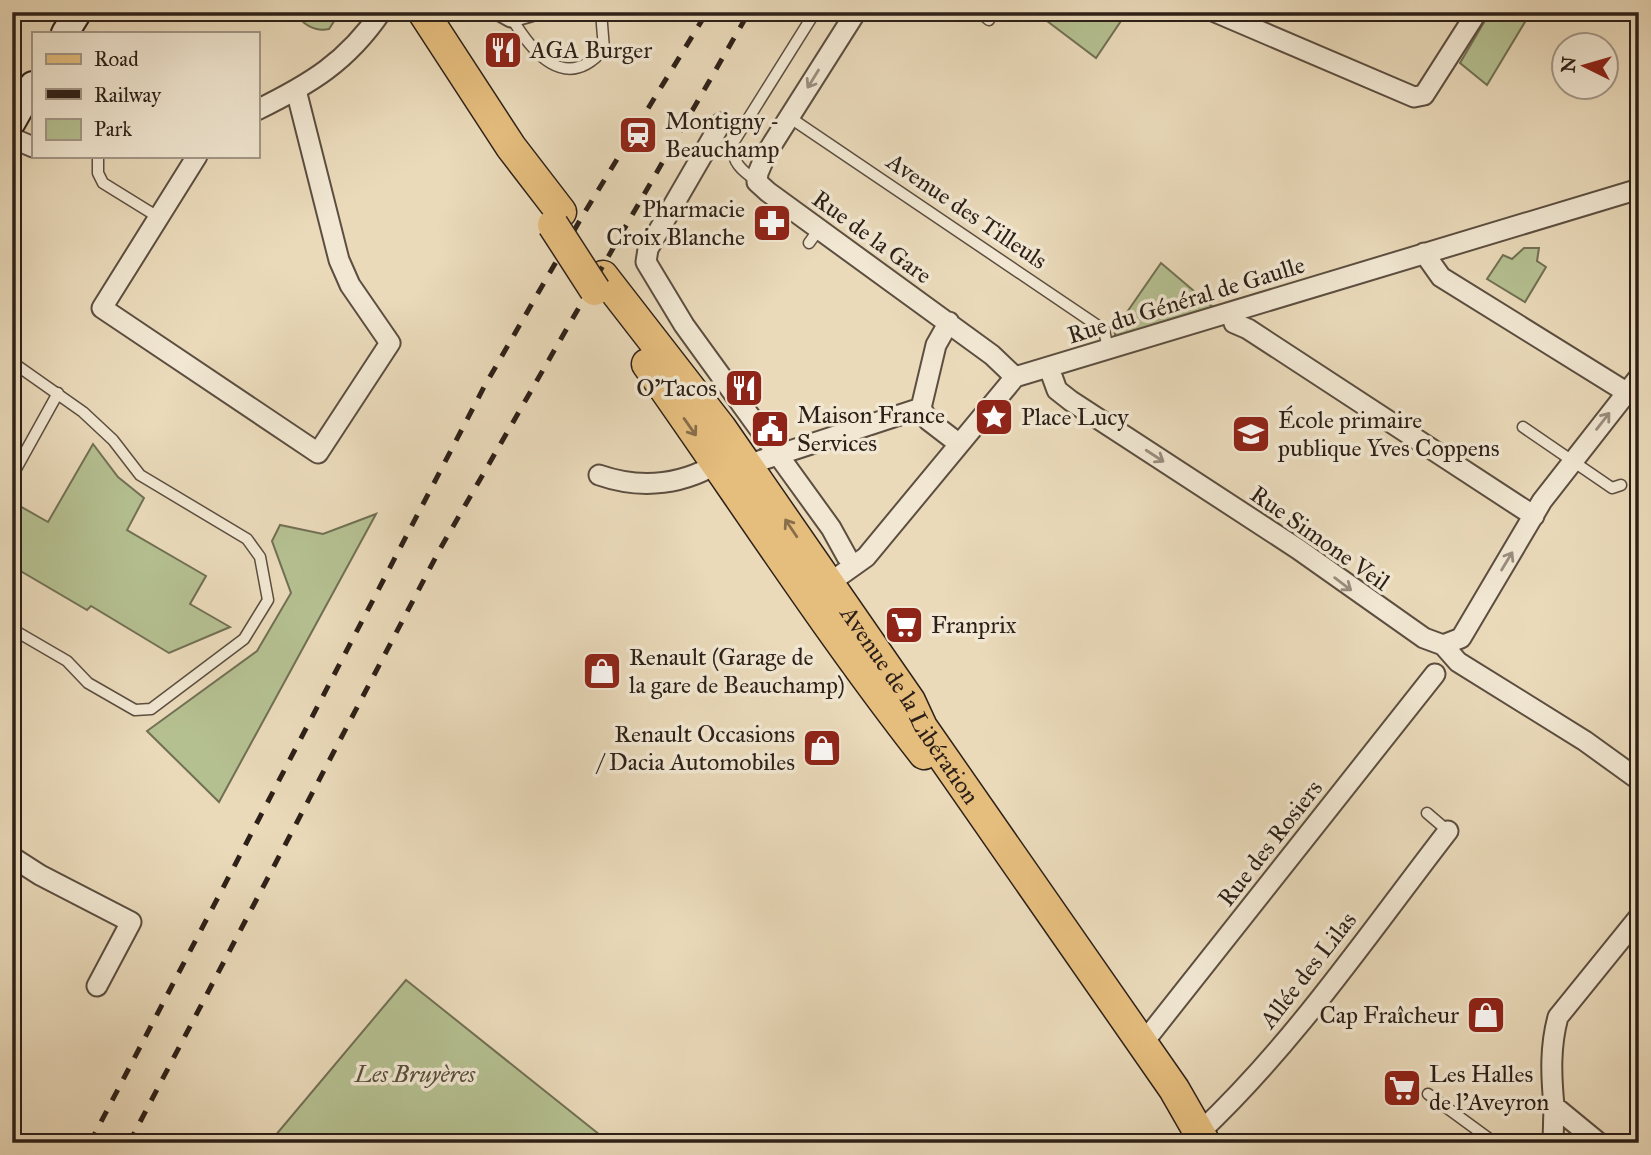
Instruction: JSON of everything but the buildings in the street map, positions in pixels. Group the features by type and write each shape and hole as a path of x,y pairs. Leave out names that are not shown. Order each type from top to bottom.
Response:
{"main road":[{"name":"Avenue de la Libération","path":"423,12 599,283 733,460 819,591 897,723 945,777 1138,1046 1197,1139"}],"street":[{"path":"66,32 78,12"},
{"path":"259,109 296,90 344,59 381,12"},
{"path":"757,181 760,165 856,12"},
{"path":"1215,12 1247,18 1414,97 1424,95 1477,12"},
{"path":"12,122 32,87"},
{"path":"196,158 102,308 318,453 390,343 350,285 339,260 296,90"},
{"path":"721,123 645,256 684,325 831,528 847,557"},
{"path":"12,138 32,147"},
{"name":"Rue de la Gare","path":"757,181 814,236 949,323 992,355 1015,377"},
{"name":"Rue du Général de Gaulle","path":"1015,377 1639,189"},
{"path":"1424,253 1441,277 1632,396"},
{"path":"1231,313 1234,323 1248,329 1534,516"},
{"path":"949,323 936,345 921,408 928,421 958,443"},
{"name":"Rue Simone Veil","path":"1049,368 1057,390 1071,401 1298,549 1424,638 1443,645 1458,662 1585,741 1639,780"},
{"path":"819,591 866,557 1015,377"},
{"path":"1443,645 1461,638 1534,516 1573,461 1632,396 1639,377"},
{"path":"600,475 640,485 665,482 733,460 777,453 921,408"},
{"name":"Rue des Rosiers","path":"1138,1046 1435,674"},
{"name":"Allée des Lilas","path":"1197,1139 1237,1098 1333,981 1448,831"},
{"path":"12,856 40,875 131,922 97,986"},
{"path":"1553,1143 1552,1056 1558,1017 1639,917"},
{"path":"1554,1106 1599,1143"}],"lane":[{"path":"514,14 538,57 561,66 575,67 585,66 604,49 601,12"},
{"path":"757,181 737,164 732,153 733,143 815,12"},
{"path":"979,12 989,20"},
{"name":"Avenue des Tilleuls","path":"789,117 1104,330 1108,349"},
{"path":"98,158 98,173 103,183 158,217"},
{"path":"12,362 58,393 113,440 141,475 247,540 260,557 268,600 244,639 151,709 135,710 88,684 67,661 12,629"},
{"path":"12,476 58,393"},
{"path":"1522,427 1612,488 1621,485"},
{"path":"1427,813 1448,831"},
{"path":"1428,1094 1495,1143"}],"green space":[{"path":"295,12 340,12 329,29 324,30 309,26"},
{"path":"1068,12 1127,12 1096,58 1047,21"},
{"path":"1490,12 1531,12 1487,85 1460,63"},
{"path":"1524,248 1539,248 1537,261 1546,267 1525,302 1487,279 1503,255 1512,259"},
{"path":"1161,263 1214,308 1116,337 1114,331"},
{"path":"93,444 118,477 144,498 127,530 206,576 190,604 230,627 169,653 91,606 87,610 12,566 12,516 18,505 48,522"},
{"path":"376,514 219,802 147,731 257,651 291,593 272,541 280,525 323,534"},
{"name":"Les Bruyères","path":"406,980 610,1143 269,1143"}],"railway":[{"path":"90,1143 484,387 583,215 707,12"},
{"path":"129,1143 440,549 749,12"}],"place":[{"name":"AGA Burger","path":"503,50"},
{"name":"Montigny - Beauchamp","path":"638,135"},
{"name":"Pharmacie Croix Blanche","path":"772,223"},
{"name":"O'Tacos","path":"744,388"},
{"name":"Place Lucy","path":"994,417"},
{"name":"Maison France Services","path":"770,429"},
{"name":"École primaire publique Yves Coppens","path":"1251,434"},
{"name":"Franprix","path":"904,625"},
{"name":"Renault (Garage de la gare de Beauchamp)","path":"602,671"},
{"name":"Renault Occasions / Dacia Automobiles","path":"822,748"},
{"name":"Cap Fraîcheur","path":"1486,1015"},
{"name":"Les Halles de l'Aveyron","path":"1402,1088"}]}
